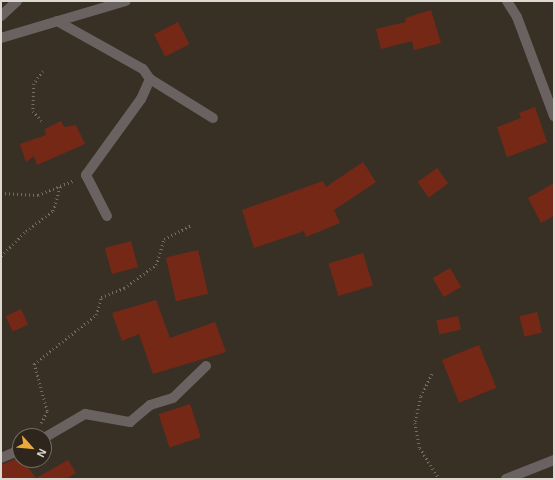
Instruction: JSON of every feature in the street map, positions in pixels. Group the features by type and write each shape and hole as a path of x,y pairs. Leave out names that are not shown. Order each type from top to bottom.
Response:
{"street":[{"path":"1,16 17,1"},
{"path":"1,38 126,1"},
{"path":"507,1 517,17 554,116"},
{"path":"57,21 143,69 150,78 213,118"},
{"path":"107,216 86,175 141,99 150,78"},
{"path":"52,429 85,414 130,422 150,405 173,398 206,366"},
{"path":"1,458 12,453"},
{"path":"506,479 554,460"}],"path":[{"path":"43,71 34,84 33,111 43,122"},
{"path":"1,193 38,195 86,175"},
{"path":"1,256 26,231 53,211 60,186"},
{"path":"43,428 47,411 34,364 96,315 101,297 124,288 156,265 164,239 192,225"},
{"path":"432,374 421,396 415,423 420,448 439,479"}],"building":[{"path":"431,10 441,43 414,50 412,41 381,49 376,29 406,22 405,18"},
{"path":"178,22 189,44 165,57 154,34"},
{"path":"535,107 547,142 507,157 497,127 521,118 519,113"},
{"path":"61,121 64,127 76,125 85,144 37,165 34,156 26,162 20,144 46,135 45,129"},
{"path":"363,162 376,182 334,210 340,223 306,237 304,231 254,248 242,210 323,181 326,187"},
{"path":"437,168 448,183 429,197 418,182"},
{"path":"554,183 554,216 541,223 528,198"},
{"path":"131,241 138,267 112,274 105,248"},
{"path":"198,250 208,294 176,301 166,257"},
{"path":"363,253 373,286 339,296 329,264"},
{"path":"450,268 461,287 444,297 433,278"},
{"path":"156,300 170,338 215,322 226,352 153,374 139,334 122,341 112,313"},
{"path":"21,309 28,324 13,332 6,316"},
{"path":"537,312 542,332 525,337 520,316"},
{"path":"458,316 461,330 439,334 436,321"},
{"path":"479,345 496,388 459,403 442,360"},
{"path":"190,404 201,437 169,447 159,414"},
{"path":"12,460 12,468 28,468 36,478 68,460 76,473 66,479 1,479 1,465"}]}
